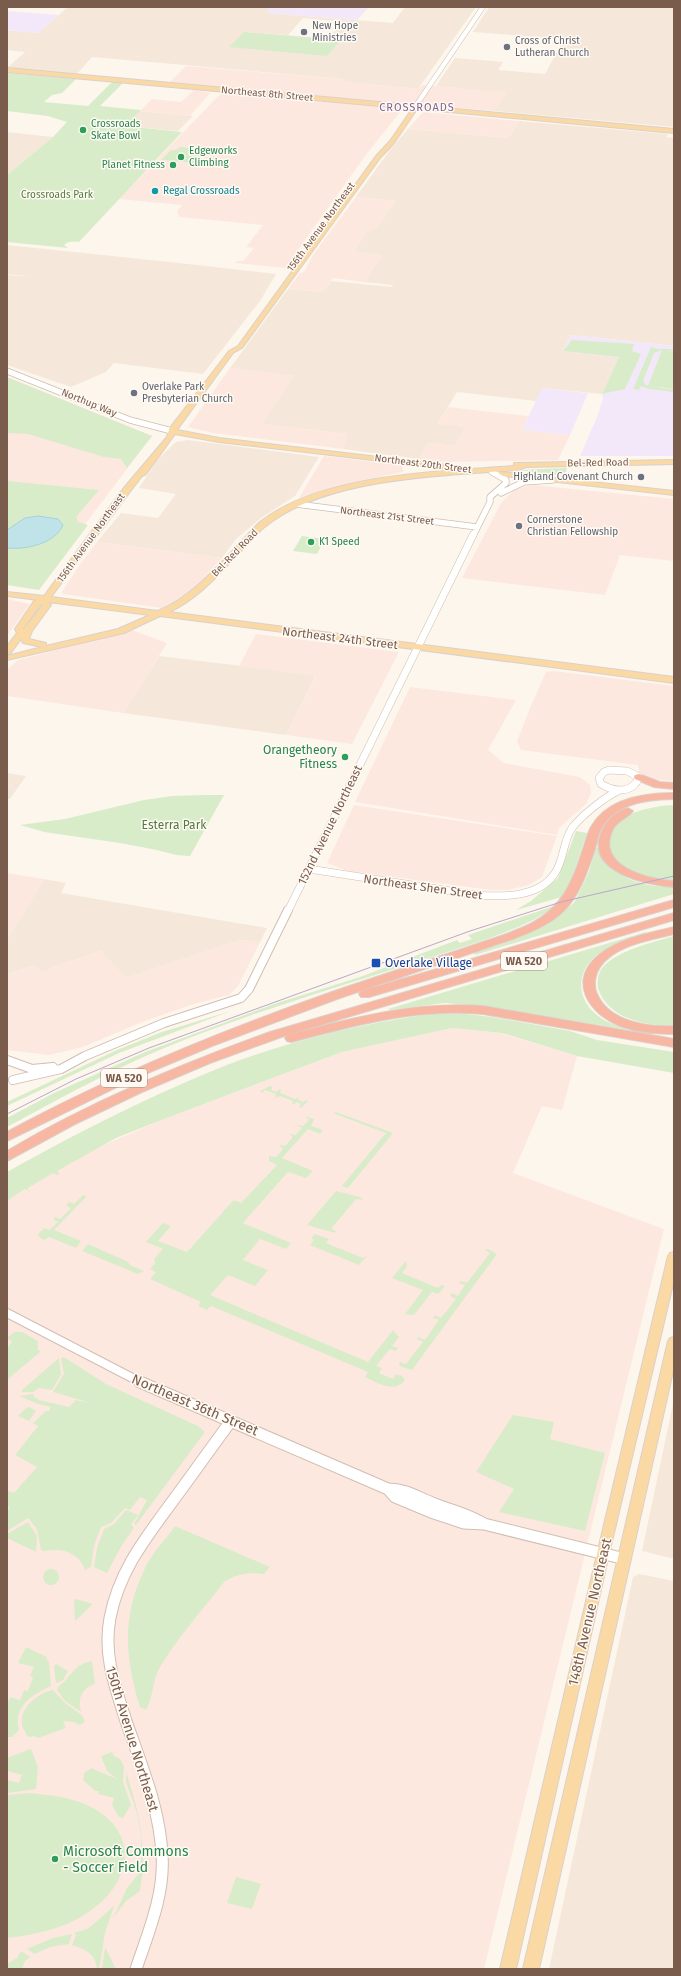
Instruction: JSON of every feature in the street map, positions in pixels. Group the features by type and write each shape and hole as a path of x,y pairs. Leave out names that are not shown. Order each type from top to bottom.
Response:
{"highway":[{"path":"639,777 658,785 674,786"},
{"path":"245,1029 332,997 494,942 536,925 552,916 572,895 579,882 594,833 602,819 613,810 635,801 655,796 674,796"},
{"path":"674,802 649,804 635,808 617,817 609,827 605,845 610,859 626,873 646,880 674,884"},
{"name":"WA 520","path":"7,1137 59,1108 126,1077 181,1053 245,1029 674,903"},
{"name":"WA 520","path":"7,1157 88,1112 145,1085 209,1058 274,1035 674,916"},
{"path":"674,930 639,940 607,955 592,970 589,988 597,1004 613,1018 645,1028 674,1030"},
{"path":"145,1085 282,1041 362,1020 429,1008 476,1009 674,1043"}],"main road":[{"name":"Northeast 8th Street","path":"7,70 674,131"},
{"name":"156th Avenue Northeast","path":"235,350 233,346 372,157 409,110 415,107"},
{"name":"156th Avenue Northeast","path":"7,653 47,604 46,599 139,474 143,472 170,437 172,431 235,350 240,347 353,194 378,157 392,142 415,107"},
{"path":"282,289 280,288 288,277 287,273"},
{"name":"Northeast 20th Street","path":"172,431 219,440 674,493"},
{"path":"372,458 386,457 463,469"},
{"name":"Bel-Red Road","path":"7,658 115,633 162,613 200,589 263,524 296,504 336,490 419,473 463,469 674,462"},
{"path":"419,464 425,469 419,473"},
{"name":"Bel-Red Road","path":"394,478 523,466"},
{"name":"Northeast 24th Street","path":"7,590 46,599"},
{"name":"Northeast 24th Street","path":"7,594 356,636 418,646"},
{"name":"Northeast 24th Street","path":"162,613 326,636 626,672 674,680"},
{"name":"Bel-Red Road","path":"7,653 120,627 127,627"},
{"path":"283,630 308,630"},
{"path":"24,632 26,641 43,645"},
{"path":"326,636 356,636"},
{"name":"Northeast 24th Street","path":"626,672 674,676"},
{"name":"148th Avenue Northeast","path":"508,1969 603,1554 674,1256"},
{"name":"148th Avenue Northeast","path":"531,1969 674,1341"}],"street":[{"name":"156th Avenue Northeast","path":"415,107 483,7"},
{"name":"Northup Way","path":"7,371 130,420 172,431"},
{"path":"490,502 490,497 504,486 506,481 502,476 492,472"},
{"path":"490,502 506,489 520,483 557,480"},
{"name":"152nd Avenue Northeast","path":"10,1082 61,1069 85,1056 164,1023 241,998 249,988 309,869 490,502"},
{"name":"Northeast 21st Street","path":"296,504 477,527"},
{"path":"601,802 601,784 599,778 601,774 609,770 627,771 639,777"},
{"name":"Northeast Shen Street","path":"309,869 495,897 517,895 545,883 555,873 572,828 601,802 620,790 631,788 637,783 639,777"},
{"path":"601,784 609,788 620,790"},
{"name":"152nd Avenue Northeast","path":"7,1060 32,1069 49,1068 75,1058 85,1056"},
{"path":"10,1082 20,1072 17,1064"},
{"name":"Northeast 36th Street","path":"7,1313 142,1383 388,1489 395,1497 431,1512 464,1523 484,1524 625,1559"},
{"name":"150th Avenue Northeast","path":"136,1969 157,1905 162,1866 161,1840 153,1800 112,1681 108,1658 110,1615 124,1572 134,1554 232,1421"}],"shaded area":[{"path":"68,7 270,7 267,13 393,23 405,7 476,7 418,89 345,82 343,79 92,57 76,75 7,68 25,52 7,50 7,30 38,33","holes":["303,18 343,22 328,39 244,32 288,35"]},
{"path":"270,7 369,7 357,20 266,13"},
{"path":"489,7 674,7 674,127 494,111 506,93 436,86 455,58 503,62 498,70 545,74 564,39 473,32"},
{"path":"7,11 59,15 38,33 7,30"},
{"path":"186,66 343,79 345,82 418,89 422,85 507,92 494,111 169,83"},
{"path":"194,90 210,93 190,116 140,111 152,99 181,102"},
{"path":"221,93 395,108 400,112 365,156 285,268 235,263 237,261 243,261 254,248 246,247 263,225 179,217 177,211 182,205 119,199"},
{"path":"140,111 193,116 178,131 126,126"},
{"path":"423,112 519,121 508,138 408,129"},
{"path":"519,121 668,134 666,137 674,138 674,346 571,335 563,351 619,357 602,394 543,388 536,401 457,392 438,423 465,427 455,446 428,443 419,459 343,449 347,434 261,424 293,376 230,368 288,289 323,292 331,281 392,287 393,285 364,282 382,255 353,252 367,231 376,228 396,201 356,197 390,150 408,129 508,138"},
{"path":"7,132 53,137 7,175"},
{"path":"356,197 396,201 376,228 367,232 353,251 382,255 364,282 333,278 323,292 288,289 300,273 304,272 313,255"},
{"path":"7,245 276,274 260,301 203,374 114,363 106,372 71,387 7,365 7,275 35,277 7,274"},
{"path":"571,335 674,346 674,456 580,456 597,417 603,399 602,394 619,358 563,351"},
{"path":"230,368 294,376 262,424 347,434 343,449 213,433 188,427"},
{"path":"7,377 152,436 42,581 7,584"},
{"path":"542,388 588,393 570,435 522,430"},
{"path":"448,407 528,416 523,430 570,435 558,460 446,462 419,459 428,443 455,446 465,427 438,424"},
{"path":"188,440 319,457 295,496 261,518 236,539 222,558 97,542 121,513 158,518 176,494 139,488 158,459 176,442"},
{"path":"324,456 402,465 403,472 339,485 299,498"},
{"path":"532,485 674,499 674,561 620,555 605,595 462,578 501,503 514,490"},
{"path":"97,542 222,558 199,583 187,593 162,608 63,594 62,592 79,566"},
{"path":"7,599 30,604 7,636"},
{"path":"132,630 167,643 123,713 7,696 7,670 18,660"},
{"path":"256,634 399,652 352,744 286,735 316,676 239,666"},
{"path":"159,656 316,675 286,735 123,713"},
{"path":"554,671 674,686 674,781 660,780 639,773 638,765 521,750 517,741 533,701 546,672"},
{"path":"410,687 516,700 488,750 504,763 580,777 590,785 591,793 586,804 559,828 557,835 355,802"},
{"path":"7,773 26,776 10,799 7,799"},
{"path":"354,805 557,836 542,877 529,885 508,890 491,890 348,871 327,863"},
{"path":"7,873 44,879 7,940"},
{"path":"44,879 66,883 61,893 267,928 260,942 240,940 126,978 100,951 41,972 35,965 7,974 7,940"},
{"path":"240,940 260,942 238,986 229,995 194,1004 142,1022 83,1047 49,1055 7,1050 7,974 35,965 41,972 100,951 126,978"},
{"path":"452,1028 500,1033 577,1056 562,1110 542,1106 513,1173 664,1229 484,1969 7,1969 7,1201 25,1189 28,1191 30,1190 28,1188 54,1172 57,1175 59,1174 56,1171 99,1147 164,1119 342,1052"},
{"path":"674,1399 674,1559 642,1551"},
{"path":"639,1574 674,1581 674,1969 549,1969 633,1577"}],"green space":[{"path":"244,32 341,40 327,56 229,47"},
{"name":"Crossroads Park","path":"7,73 76,79 62,93 52,95 44,102 88,106 112,82 123,83 100,106 141,110 126,126 182,132 79,242 75,241 64,245 68,248 7,242 7,175 53,137 67,122 48,116 7,111"},
{"name":"Edgeworks Climbing","path":"179,147 203,149 198,154 201,154 196,163 161,160 171,150 176,150"},
{"path":"572,340 634,344 632,351 641,354 625,389 602,394 619,357 563,351"},
{"path":"651,347 657,349 674,349 674,351 665,350 674,352 674,389 649,386 674,390 674,392 649,389 641,386 639,390 633,389","holes":["662,350 648,386 643,381 654,353"]},
{"path":"7,377 152,436 127,468 121,459 104,457 28,434 7,433"},
{"path":"567,468 564,476 519,470"},
{"path":"7,481 99,490 76,517 78,522 88,525 39,590 7,585"},
{"name":"K1 Speed","path":"302,536 325,539 317,554 293,551"},
{"name":"Esterra Park","path":"224,795 190,856 176,855 120,843 44,832 20,825 65,819 144,800 172,796"},
{"path":"674,805 674,881 652,878 639,874 627,869 617,862 610,853 608,843 611,831 616,824 630,814 648,808"},
{"path":"576,831 587,833 572,878 562,897 516,910 531,901 558,878"},
{"path":"596,848 600,848 605,859 621,874 640,883 662,887 674,887 674,894 475,955 474,953 518,938 546,925 574,903 588,874"},
{"path":"554,906 532,921 490,938 263,1011 166,1047 96,1080 7,1127 7,1118 54,1093 145,1052 277,1003 360,977 457,940 460,943 472,939 468,935"},
{"path":"646,932 646,934 617,944 601,952 587,966 581,983 585,1000 598,1016 611,1023 635,1031 491,1007 445,1003 390,1010 388,1009"},
{"path":"674,936 674,1025 640,1022 619,1013 610,1007 598,988 598,978 602,968 608,962 625,952"},
{"path":"231,1011 119,1053 7,1106 7,1102 117,1050 162,1032"},
{"path":"429,1014 466,1014 492,1017 570,1031 597,1040 674,1052 674,1073 577,1056 502,1033 452,1028 342,1052 164,1119 116,1138 57,1171 60,1174 57,1175 53,1173 28,1188 30,1192 25,1189 7,1201 7,1172 60,1143 144,1101 199,1076 276,1048 327,1034"},
{"path":"270,1086 273,1087 271,1090 276,1092 280,1089 280,1093 295,1099 299,1097 298,1100 303,1102 306,1100 308,1101 301,1108 299,1107 301,1104 297,1102 292,1105 293,1101 280,1096 275,1098 276,1094 265,1090 262,1093 260,1091"},
{"path":"336,1112 393,1133 348,1188 342,1186 386,1133 333,1113"},
{"path":"305,1116 314,1119 311,1126 323,1130 320,1134 308,1129 282,1158 313,1171 306,1178 288,1172 243,1223 291,1243 286,1249 260,1239 243,1260 268,1270 255,1286 228,1275 210,1295 368,1362 393,1330 399,1337 392,1346 398,1348 396,1351 390,1349 376,1366 382,1368 379,1373 393,1379 396,1374 402,1376 405,1380 396,1386 391,1387 380,1384 365,1377 368,1372 211,1306 207,1310 198,1306 201,1302 150,1279 156,1272 150,1269 155,1263 154,1259 163,1249 146,1242 163,1223 171,1226 158,1241 187,1252 234,1200 241,1203 277,1165 269,1161 269,1156 276,1157 283,1149 279,1145 285,1146 293,1137 289,1134 295,1135 302,1128 297,1125 303,1126 309,1120"},
{"path":"336,1191 360,1197 363,1200 356,1199 331,1229 336,1231 335,1233 307,1225"},
{"path":"83,1195 87,1196 54,1230 81,1241 76,1248 49,1237 45,1240 40,1238 38,1234 44,1228 49,1230 58,1222 53,1219 55,1217 60,1219 71,1208 66,1205 69,1202 74,1204"},
{"path":"315,1234 329,1239 326,1243 363,1258 367,1256 359,1265 310,1245 314,1240 311,1238"},
{"path":"88,1244 144,1271 138,1274 82,1251"},
{"path":"488,1249 497,1254 412,1370 399,1366 400,1362 406,1364 423,1342 417,1339 418,1337 425,1340 439,1320 433,1318 435,1315 441,1318 456,1299 450,1296 452,1293 458,1296 465,1285 459,1283 461,1281 467,1283 490,1253 485,1250"},
{"path":"406,1261 407,1266 402,1273 438,1288 441,1285 445,1286 438,1294 432,1292 414,1315 405,1314 423,1290 392,1278"},
{"path":"14,1332 22,1332 38,1341 38,1350 41,1351 7,1380 7,1348 12,1342 7,1338"},
{"path":"64,1357 106,1384 198,1426 205,1432 136,1525 134,1524 147,1500 140,1497 130,1510 125,1508 111,1523 101,1527 94,1546 91,1567 85,1570 77,1557 73,1554 58,1550 41,1550 37,1529 28,1518 7,1531 7,1512 10,1507 7,1505 7,1490 14,1493 37,1467 15,1455 38,1426 33,1423 46,1411 49,1411 51,1407 38,1404 19,1396 33,1394 34,1397 39,1400 69,1407 76,1400 94,1404 53,1392 63,1375 66,1375 64,1374 61,1358"},
{"path":"59,1358 61,1375 52,1390 38,1388 34,1392 22,1392 22,1390"},
{"path":"29,1407 36,1411 29,1421 18,1416 25,1409"},
{"path":"513,1415 554,1422 550,1439 605,1453 585,1531 499,1512 514,1489 476,1472"},
{"path":"126,1510 138,1515 131,1524 134,1528 122,1545 107,1573 94,1567 97,1548 104,1529 114,1524"},
{"path":"28,1522 37,1536 36,1552 7,1538 7,1534"},
{"path":"175,1526 270,1567 264,1574 243,1574 224,1582 181,1636 159,1669 146,1710 140,1707 131,1670 128,1635 129,1618 138,1584 146,1566"},
{"path":"51,1569 58,1574 59,1577 54,1584 51,1585 44,1580 43,1577 48,1570"},
{"path":"76,1599 93,1604 75,1621 74,1600"},
{"path":"26,1647 47,1657 46,1660 49,1661 51,1686 37,1693 26,1702 21,1708 19,1714 19,1730 12,1737 7,1737 7,1705 10,1697 20,1700 24,1690 28,1691 33,1677 30,1676 34,1667 18,1663"},
{"path":"92,1661 95,1684 87,1688 80,1698 81,1712 65,1701 57,1690 58,1687 76,1668"},
{"path":"56,1664 68,1671 63,1680 56,1683 54,1666"},
{"path":"53,1690 65,1703 82,1715 85,1722 79,1725 74,1722 63,1721 66,1728 38,1738 34,1736 28,1737 22,1725 23,1713 31,1702 41,1694"},
{"path":"31,1749 38,1767 36,1789 7,1793 7,1780 19,1783 22,1775 7,1771 7,1758"},
{"path":"112,1752 114,1756 120,1759 124,1766 123,1782 131,1805 123,1818 118,1816 112,1805 114,1798 98,1794 99,1791 95,1791 83,1780 84,1773 91,1768 117,1779 107,1771 101,1756"},
{"path":"126,1773 135,1802 141,1831 143,1861 142,1876 140,1891 126,1901 113,1918 127,1888 139,1873 141,1864 141,1835 137,1813 126,1782"},
{"name":"Microsoft Commons - Soccer Field","path":"29,1793 69,1799 91,1807 107,1818 118,1830 123,1844 125,1858 122,1873 114,1887 104,1900 90,1911 71,1922 50,1930 7,1938 7,1795"},
{"path":"236,1877 261,1884 252,1909 227,1903"},
{"path":"114,1906 105,1933 99,1969 97,1969 94,1959 89,1953 72,1945 76,1935 74,1933 89,1928"},
{"path":"72,1934 69,1944 50,1947 35,1954 27,1949 53,1938"},
{"path":"105,1947 116,1969 102,1969"},
{"path":"21,1951 30,1957 25,1961 22,1969 7,1969 7,1964 17,1958"}],"water":[{"path":"38,516 58,519 63,525 59,532 47,541 31,547 7,548 7,530 25,518"}],"tram line":[{"path":"7,1114 76,1079 149,1048 470,931 561,902 674,876"}],"place":[{"name":"New Hope Ministries","path":"304,32"},
{"name":"Cross of Christ Lutheran Church","path":"507,47"},
{"name":"Crossroads Skate Bowl","path":"83,130"},
{"name":"Edgeworks Climbing","path":"181,157"},
{"name":"Planet Fitness","path":"173,165"},
{"name":"Regal Crossroads","path":"155,191"},
{"name":"Overlake Park Presbyterian Church","path":"134,393"},
{"name":"Highland Covenant Church","path":"641,477"},
{"name":"Cornerstone Christian Fellowship","path":"519,526"},
{"name":"K1 Speed","path":"311,542"},
{"name":"Orangetheory Fitness","path":"345,757"},
{"name":"Overlake Village","path":"376,963"},
{"name":"Microsoft Commons - Soccer Field","path":"55,1859"}],"district":[{"name":"CROSSROADS","path":"417,107"}]}
